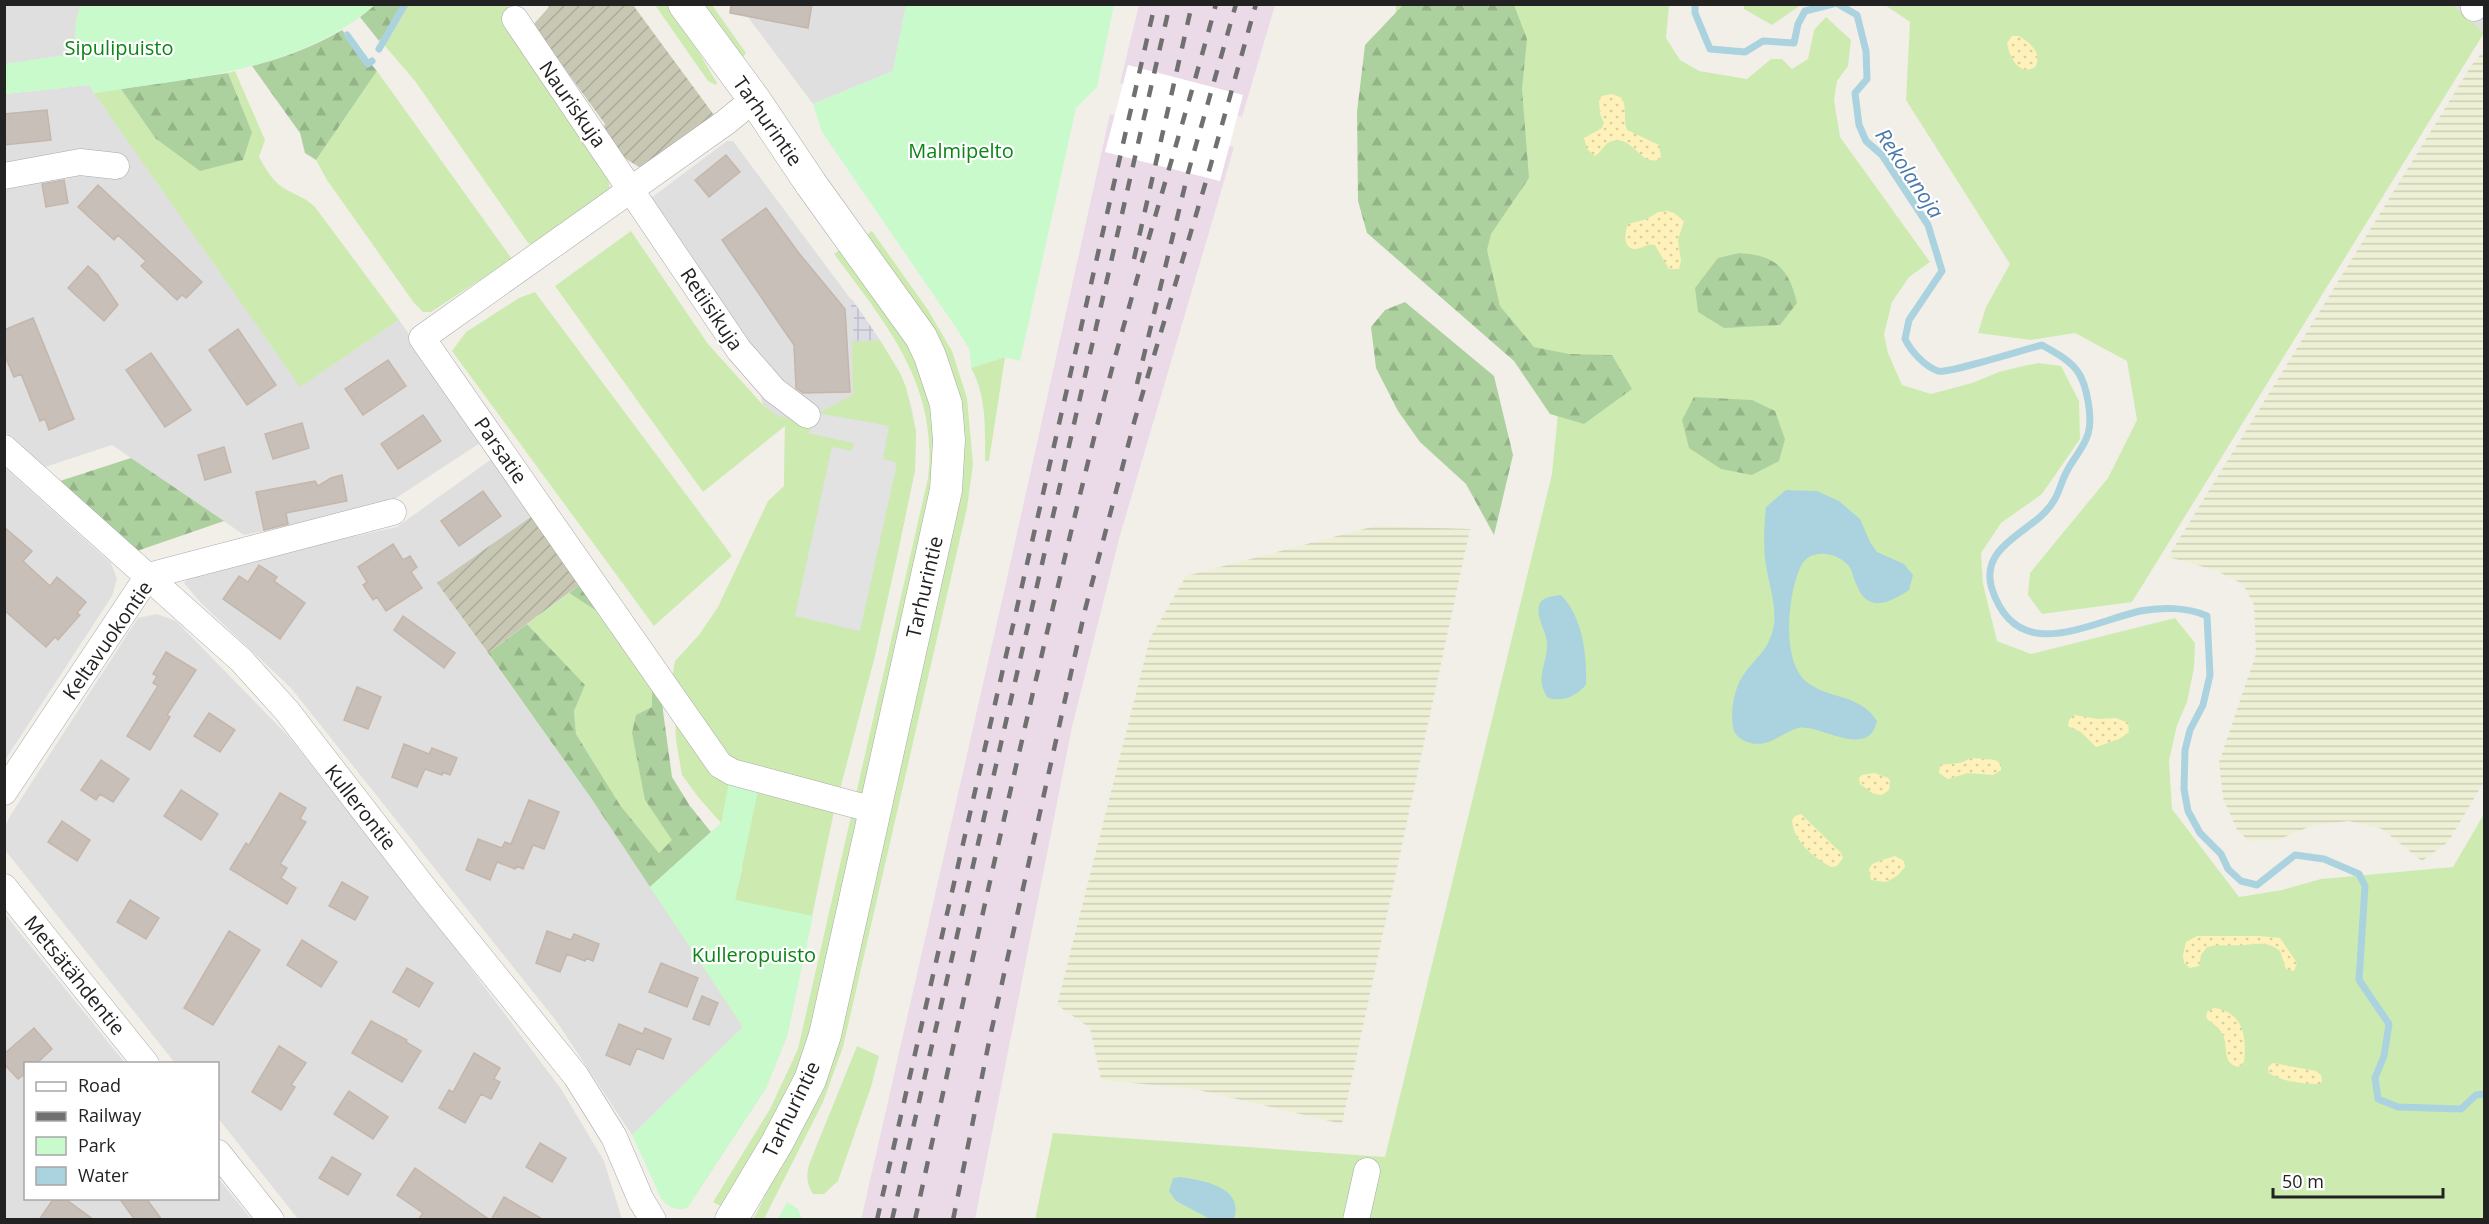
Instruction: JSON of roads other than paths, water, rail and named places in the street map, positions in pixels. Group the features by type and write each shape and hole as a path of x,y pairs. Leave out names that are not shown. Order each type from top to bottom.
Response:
{"street":[{"name":"Tarhurintie","path":"684,4 754,99 811,184 921,337 946,404 949,440 945,490 825,1035 810,1080 777,1143 731,1220"},
{"name":"Nauriskuja","path":"515,19 632,189"},
{"name":"Parsatie","path":"754,99 726,122 422,338 720,765 732,772 874,810"},
{"path":"4,176 80,162 116,166"},
{"name":"Retiisikuja","path":"632,189 739,350 774,390 807,415"},
{"name":"Kullerontie","path":"4,448 241,660 286,711 427,892 576,1076 614,1137 641,1200 653,1220"},
{"name":"Keltavuokontie","path":"4,792 148,576 393,512"},
{"name":"Metsätähdentie","path":"4,887 144,1062"},
{"path":"219,1154 271,1220"},
{"path":"1356,1220 1367,1171"}],"water":[{"path":"1786,490 1817,491 1839,501 1860,519 1877,552 1904,564 1913,575 1909,590 1880,603 1867,600 1862,595 1851,569 1837,557 1823,554 1810,556 1801,566 1796,578 1789,627 1793,660 1799,673 1808,683 1854,702 1870,712 1877,721 1872,733 1864,738 1842,738 1818,730 1798,728 1774,740 1755,744 1743,740 1734,731 1732,709 1740,680 1765,648 1773,629 1774,606 1764,551 1766,507"},
{"path":"1561,595 1579,625 1586,662 1586,685 1577,693 1564,699 1548,698 1544,691 1542,672 1547,644 1539,613 1540,603 1544,599"},
{"path":"1181,1177 1211,1184 1228,1193 1236,1208 1234,1219 1210,1219 1176,1201 1169,1191 1173,1178"}],"waterway":[{"path":"379,49 405,4"},
{"name":"Rekolanoja","path":"1695,4 1695,13 1710,49 1745,52 1763,41 1794,43 1798,24 1805,11 1833,4"},
{"name":"Rekolanoja","path":"1838,4 1857,15 1866,51 1867,79 1855,93 1859,125 1866,141 1882,155 1928,225 1942,271 1909,320 1905,339 1908,344 1923,362 1938,371 1971,365 2042,345 2075,368 2086,393 2090,420 2088,434 2066,473 2055,499 2045,513 2000,550 1993,561 1990,574 1992,589 2003,613 2018,627 2036,633 2077,630 2140,611 2165,608 2183,609 2207,616 2210,675 2203,705 2190,730 2185,750 2184,789 2188,811 2200,833 2221,854 2228,869 2241,881 2257,885 2295,855 2324,859 2359,874 2365,886 2359,980 2389,1024 2384,1056 2375,1078 2378,1099 2398,1107 2461,1109 2476,1095 2484,1094"},
{"path":"347,35 368,64 372,61"}],"railway":[{"path":"877,1220 1155,4"},
{"path":"892,1220 1170,4"},
{"path":"1134,259 1192,4"},
{"path":"915,1220 1025,728 1095,434 1216,4"},
{"path":"1137,384 1188,173 1236,4"},
{"path":"953,1220 990,1037 1085,610 1135,419 1256,4"}],"park label":[{"name":"Sipulipuisto","path":"119,47"},
{"name":"Malmipelto","path":"961,150"},
{"name":"Kulleropuisto","path":"754,954"}]}
